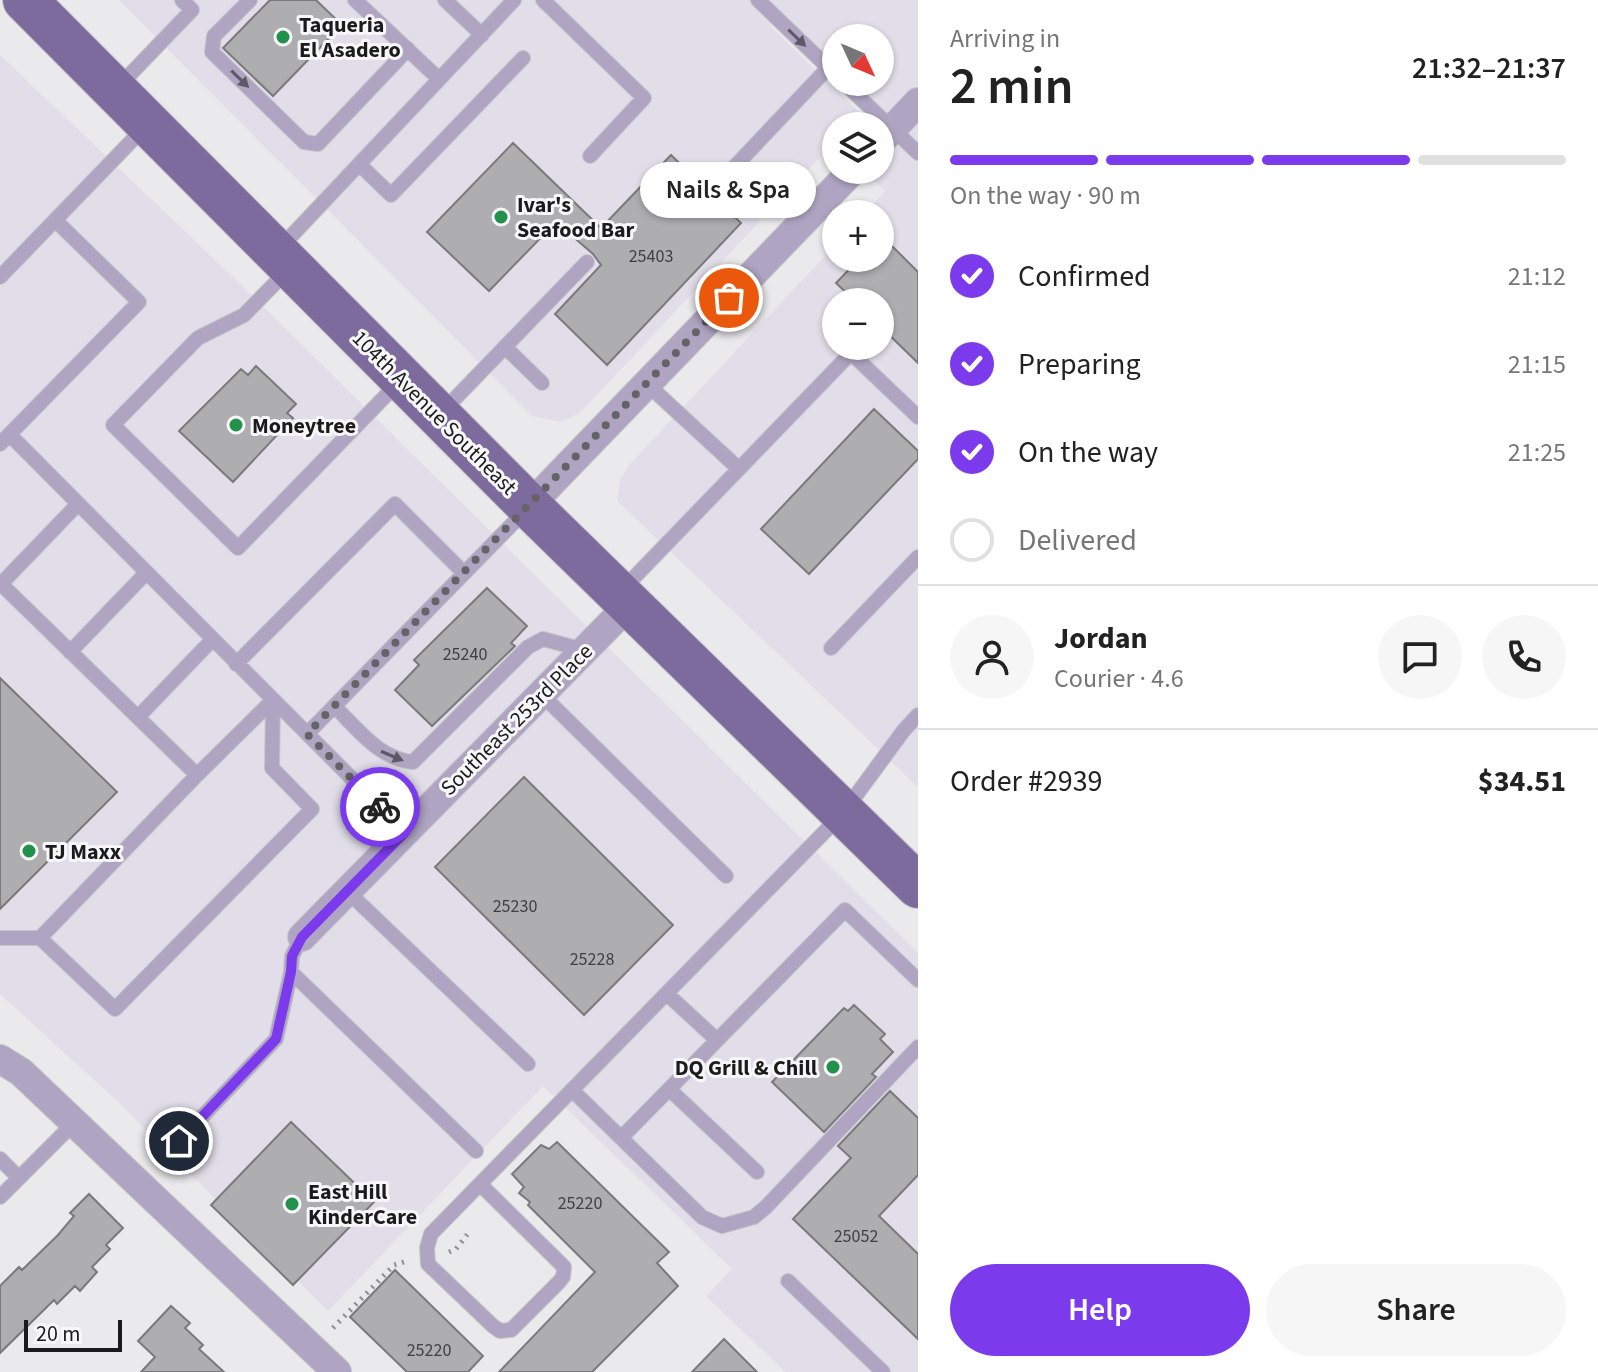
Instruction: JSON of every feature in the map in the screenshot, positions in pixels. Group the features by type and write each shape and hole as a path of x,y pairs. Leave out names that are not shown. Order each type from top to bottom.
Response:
{"main road":[{"name":"104th Avenue Southeast","path":"25,0 529,506 918,886"}],"street":[{"path":"894,128 918,102"},
{"path":"529,506 840,184"},
{"name":"Southeast 253rd Place","path":"302,937 584,650 624,599"},
{"path":"0,1059 21,1072 337,1372"}],"lane":[{"path":"115,91 192,10 182,0"},
{"path":"250,0 214,36 212,52 304,142 318,144 408,49"},
{"path":"355,0 439,79"},
{"path":"445,0 482,35"},
{"path":"402,379 238,548 113,425 198,338 244,315 359,164 514,0"},
{"path":"543,0 644,98 590,156"},
{"path":"758,0 822,62"},
{"path":"359,164 391,195 523,58"},
{"path":"720,182 822,82"},
{"path":"854,96 867,112"},
{"path":"0,277 148,124"},
{"path":"894,140 918,153"},
{"path":"55,220 139,302 5,440 78,504 405,832"},
{"path":"439,415 587,262"},
{"path":"505,347 542,383"},
{"path":"624,599 739,469 851,353 918,417"},
{"path":"647,384 739,469"},
{"path":"78,504 0,584 197,775"},
{"path":"236,664 395,504 464,573"},
{"path":"307,734 529,506"},
{"path":"831,648 918,557"},
{"path":"70,652 146,573"},
{"path":"334,706 384,754 413,762 528,647 543,639 584,650"},
{"path":"138,717 212,640"},
{"path":"541,694 726,876"},
{"path":"40,938 273,700"},
{"path":"0,938 40,938 115,1009 312,809 272,768 273,700"},
{"path":"480,1184 564,1267 563,1277 511,1330 500,1331 428,1264 431,1234 843,813 918,715"},
{"path":"347,891 528,1064"},
{"path":"621,1138 845,910 918,980"},
{"path":"179,1141 276,1039 292,956 302,937"},
{"path":"291,972 476,1151"},
{"path":"667,994 717,1040"},
{"path":"572,1090 702,1217 722,1226 731,1225 754,1217 766,1207 918,1047"},
{"path":"669,1089 757,1172"},
{"path":"0,1197 74,1123"},
{"path":"0,1159 19,1178"},
{"path":"788,1281 883,1372"}],"path":[{"path":"445,1254 456,1249 470,1231"},
{"path":"313,1349 394,1265 428,1256"}],"shaded area":[{"path":"119,0 918,0 918,787 617,501 620,480 629,465 822,259 822,272 894,272 894,200 877,200 885,191 878,184 894,184 894,112 874,112 858,96 894,96 894,24 822,24 822,62 777,19 770,26 822,76 822,96 842,96 859,112 822,112 822,155 580,413 561,422 532,416"},
{"path":"0,55 232,276 918,953 918,1372 785,1372 706,1296 732,1269 543,1086 328,1311 116,1100 0,994"}],"building":[{"name":"Taqueria El Asadero","path":"270,0 316,0 342,25 273,96 223,48"},
{"path":"513,143 601,228 671,155 741,223 607,365 555,314 601,265 593,254 556,222 489,291 427,232"},
{"path":"894,248 918,272 918,363 894,340 894,288 841,288 836,283 847,272 894,272"},
{"name":"Moneytree","path":"256,366 296,404 287,413 293,418 233,482 179,431 241,369 248,375"},
{"path":"874,409 918,451 918,459 809,574 761,529"},
{"path":"487,588 527,626 511,643 515,646 432,726 395,690 419,665 414,660"},
{"name":"TJ Maxx","path":"0,678 117,792 0,909"},
{"path":"524,777 673,925 584,1015 435,867"},
{"name":"DQ Grill & Chill","path":"854,1005 885,1034 880,1039 893,1052 872,1074 876,1077 824,1132 772,1082 844,1008 848,1011"},
{"path":"890,1091 918,1118 918,1175 879,1216 918,1254 918,1339 793,1219 851,1158 838,1146"},
{"name":"East Hill KinderCare","path":"291,1122 374,1202 293,1285 211,1205"},
{"path":"557,1142 669,1252 657,1263 678,1286 592,1372 499,1372 595,1272 528,1205 530,1202 519,1193 524,1187 512,1174 541,1145 549,1149"},
{"path":"89,1194 123,1228 106,1245 110,1249 92,1267 97,1272 80,1291 75,1286 57,1304 54,1300 0,1353 0,1286 19,1267 22,1270 58,1235 74,1216 70,1213"},
{"path":"395,1270 483,1356 468,1372 407,1372 350,1317"},
{"path":"171,1306 190,1323 185,1328 203,1345 199,1349 224,1372 141,1372 155,1357 138,1341"},
{"path":"724,1339 757,1372 692,1372"}],"way so far":[{"path":"380,807 307,734 729,298"}],"place":[{"name":"Taqueria El Asadero","path":"283,37"},
{"name":"Ivar's Seafood Bar","path":"501,217"},
{"name":"Nails & Spa","path":"729,298"},
{"name":"Moneytree","path":"236,425"},
{"name":"TJ Maxx","path":"29,851"},
{"name":"DQ Grill & Chill","path":"833,1067"},
{"name":"East Hill KinderCare","path":"292,1204"}],"route":[{"path":"179,1141 276,1039 292,956 302,937 405,832 380,807"}]}
